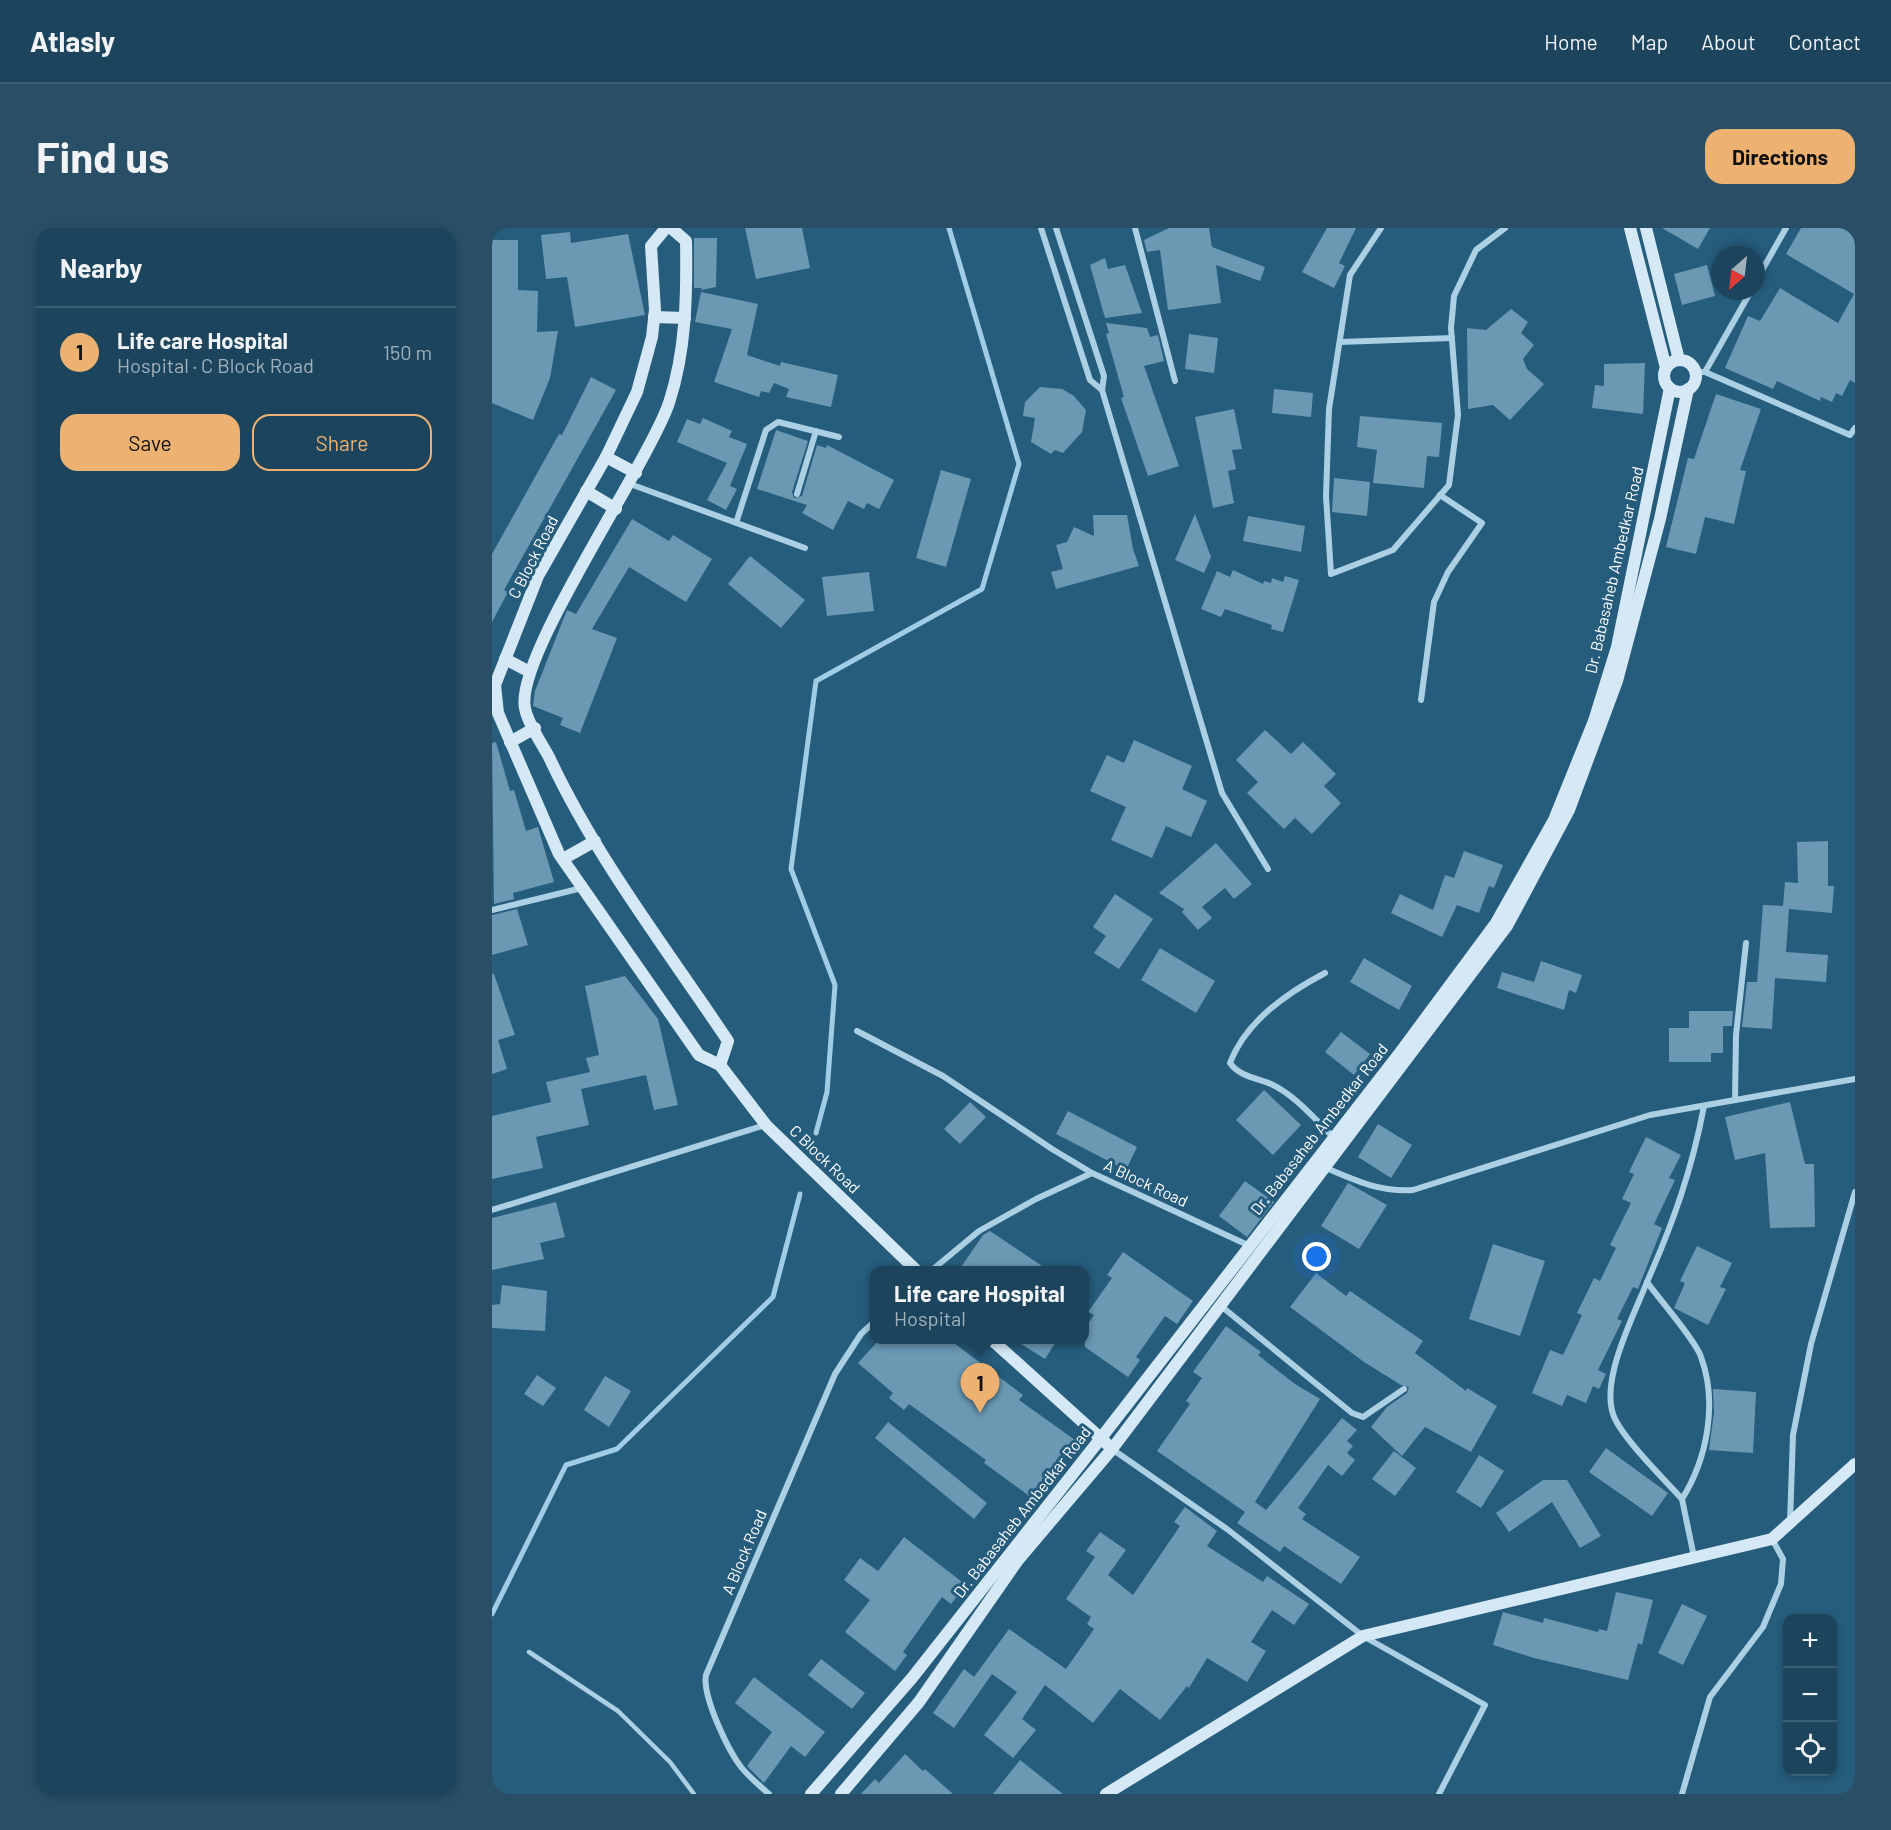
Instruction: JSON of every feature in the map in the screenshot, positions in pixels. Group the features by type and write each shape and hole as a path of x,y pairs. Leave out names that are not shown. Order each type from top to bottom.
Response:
{"street":[{"name":"C Block Road","path":"666,228 651,246 654,317 652,337 637,392 606,457 537,576 495,685 495,714 563,859 699,1055 720,1065 766,1125 912,1266"},
{"path":"672,228 686,242 685,318 681,356 669,403 636,473 566,596 530,672 524,692 524,701 525,710 573,807 728,1041 720,1065"},
{"path":"1041,228 1090,380 1102,390"},
{"path":"1056,228 1104,376 1102,390 1222,793 1268,869"},
{"path":"1135,228 1175,381"},
{"path":"1381,228 1350,275 1329,410 1326,496 1331,574 1393,549 1449,485 1458,415 1452,338 1454,296 1476,250 1505,228"},
{"path":"1630,228 1666,368 1664,379 1670,388 1679,392 1688,389 1695,382 1745,300"},
{"path":"1646,228 1679,360"},
{"path":"1765,265 1786,228"},
{"path":"654,317 685,318"},
{"path":"1340,342 1452,338"},
{"path":"1666,368 1679,360 1689,363 1700,372 1853,434 1855,428"},
{"name":"Dr. Babasaheb Ambedkar Road","path":"811,1794 912,1678 1101,1438 1248,1246 1338,1141 1437,1012 1507,926 1529,874 1569,810 1617,647 1670,388"},
{"name":"Dr. Babasaheb Ambedkar Road","path":"1582,763 1617,681 1688,389"},
{"path":"736,523 766,430 778,422 839,437"},
{"path":"797,494 816,431"},
{"path":"1657,451 1674,454"},
{"path":"606,457 636,473"},
{"path":"630,484 805,548"},
{"path":"586,491 616,509"},
{"path":"1421,700 1434,602 1448,572 1482,523 1440,495"},
{"path":"505,659 530,672"},
{"path":"510,742 535,728"},
{"path":"563,859 595,841"},
{"path":"492,910 583,888"},
{"path":"1735,1100 1736,1035 1746,943"},
{"path":"1325,973 1294,989 1269,1009 1236,1049 1230,1063 1236,1071 1273,1085 1294,1099 1338,1141"},
{"path":"857,1031 943,1076 1092,1173"},
{"path":"1326,1168 1374,1188 1392,1191 1413,1190 1650,1115 1855,1079"},
{"path":"1694,1557 1682,1499 1638,1450 1613,1414 1611,1389 1620,1350 1676,1216 1693,1160 1704,1106"},
{"path":"492,1210 766,1125"},
{"name":"Dr. Babasaheb Ambedkar Road","path":"841,1794 919,1702 1018,1560 1112,1449 1221,1306 1326,1168 1338,1141"},
{"name":"A Block Road","path":"937,1266 979,1231 1036,1199 1092,1173 1262,1252"},
{"path":"1790,1523 1793,1435 1811,1344 1855,1192"},
{"path":"1647,1282 1701,1356 1708,1394 1708,1429 1694,1479 1682,1499"},
{"path":"1221,1306 1352,1413 1363,1417 1404,1389"},
{"name":"A Block Road","path":"769,1794 740,1766 730,1748 704,1683 835,1374 861,1334 870,1326"},
{"path":"996,1344 1112,1449 1227,1529 1363,1636 1485,1705 1439,1794"},
{"path":"1106,1794 1363,1636 1772,1539 1855,1464"},
{"path":"1682,1794 1710,1697 1763,1627 1781,1584 1783,1559 1772,1539"}],"lane":[{"path":"529,1652 618,1711 670,1762 694,1794"}],"building":[{"path":"745,228 802,228 810,268 756,279"},
{"path":"1169,228 1209,228 1212,247 1265,267 1260,281 1216,265 1221,303 1168,310 1160,250 1147,252 1144,240"},
{"path":"1327,228 1356,228 1339,263 1345,266 1334,288 1302,272"},
{"path":"1662,228 1710,228 1698,249"},
{"path":"1801,228 1855,228 1855,383 1850,380 1842,396 1836,393 1832,402 1821,397 1820,401 1777,381 1773,389 1725,368 1748,316 1760,321 1780,288 1838,323 1854,294 1786,254"},
{"path":"570,232 571,243 628,234 645,315 575,327 567,277 546,279 541,235"},
{"path":"694,238 717,238 716,287 701,290 702,288 694,288"},
{"path":"492,240 518,240 518,290 538,291 537,332 558,331 550,378 533,420 492,403"},
{"path":"1105,258 1108,269 1125,265 1142,313 1105,318 1090,265"},
{"path":"1707,265 1711,280 1711,297 1682,305 1674,274"},
{"path":"701,292 758,304 747,355 780,366 781,362 838,375 831,407 786,397 789,389 774,383 769,393 761,391 759,397 714,382 732,329 695,322"},
{"path":"1511,309 1528,322 1521,333 1534,345 1523,359 1527,369 1544,384 1510,420 1493,405 1468,409 1467,328 1486,330"},
{"path":"1106,323 1147,328 1150,337 1158,335 1164,361 1144,366 1179,466 1148,476 1121,398 1124,397 1106,334 1109,333"},
{"path":"1189,334 1218,338 1214,373 1185,369"},
{"path":"1645,363 1643,414 1592,408 1595,385 1604,386 1604,364"},
{"path":"591,377 616,390 504,590 508,592 492,622 492,554 559,434 562,435"},
{"path":"1040,387 1062,389 1074,396 1086,410 1082,432 1063,453 1055,450 1051,454 1031,442 1035,418 1023,416 1025,402"},
{"path":"1274,389 1313,393 1311,417 1272,413"},
{"path":"1716,394 1761,409 1740,470 1746,471 1734,524 1705,517 1696,554 1666,547 1688,458 1694,459"},
{"path":"1234,409 1242,449 1232,450 1236,469 1228,471 1234,503 1213,508 1195,417"},
{"path":"1360,416 1442,423 1439,457 1427,456 1424,488 1373,483 1377,450 1357,447"},
{"path":"703,418 732,431 729,437 747,444 730,486 737,489 726,510 707,500 727,463 677,442 687,419 700,424"},
{"path":"776,430 808,441 792,492 794,498 802,496 817,445 826,448 827,445 894,480 879,509 867,503 864,509 848,501 833,530 802,513 807,505 757,489"},
{"path":"941,470 971,479 946,567 916,558"},
{"path":"1334,478 1370,482 1367,516 1332,512"},
{"path":"1195,514 1211,557 1204,573 1175,560"},
{"path":"1093,515 1127,515 1133,549 1139,566 1056,589 1051,572 1063,569 1056,545 1067,542 1074,527 1094,536"},
{"path":"1248,516 1305,526 1301,552 1243,541"},
{"path":"632,519 669,541 673,535 712,559 686,602 629,567 592,629 617,638 580,733 560,725 563,718 533,706 535,691 567,610 576,614"},
{"path":"750,556 805,600 781,628 728,584"},
{"path":"1233,570 1263,584 1264,581 1271,583 1272,578 1283,582 1285,576 1299,580 1283,632 1271,629 1272,625 1225,609 1221,617 1201,609 1217,571 1230,577"},
{"path":"869,572 874,611 827,616 822,577"},
{"path":"1265,730 1291,754 1303,742 1336,774 1324,786 1341,803 1312,834 1295,818 1284,829 1247,793 1258,782 1236,760"},
{"path":"1134,740 1192,766 1182,789 1207,801 1191,837 1166,826 1152,858 1111,840 1126,807 1090,791 1107,755 1124,763"},
{"path":"496,742 510,791 514,790 526,831 538,827 554,882 513,893 514,899 494,904 492,743"},
{"path":"1828,841 1828,886 1834,886 1832,913 1789,909 1786,952 1828,955 1826,982 1775,978 1772,1029 1742,1027 1747,982 1757,982 1763,905 1783,906 1785,882 1798,883 1797,842"},
{"path":"1216,843 1252,884 1234,899 1225,888 1202,907 1212,918 1198,930 1182,912 1184,909 1159,893"},
{"path":"1464,851 1503,865 1494,888 1489,886 1479,913 1457,905 1442,937 1391,913 1400,894 1433,910 1445,875 1454,878"},
{"path":"1115,894 1153,919 1119,969 1094,953 1106,936 1093,927"},
{"path":"517,909 528,945 492,955 492,915"},
{"path":"1160,948 1215,981 1196,1013 1141,980"},
{"path":"1364,958 1412,986 1399,1010 1350,982"},
{"path":"1541,961 1582,975 1576,993 1569,990 1564,1010 1497,988 1502,972 1534,982"},
{"path":"492,974 494,974 515,1035 498,1040 507,1069 492,1074"},
{"path":"625,976 658,1019 678,1105 654,1110 646,1075 581,1089 589,1125 536,1137 543,1168 492,1179 492,1116 551,1102 546,1082 590,1072 586,1058 599,1055 585,986"},
{"path":"1689,1011 1733,1011 1732,1026 1723,1026 1723,1053 1711,1053 1711,1062 1669,1062 1669,1028 1689,1028"},
{"path":"1341,1032 1370,1054 1354,1075 1325,1052"},
{"path":"1264,1090 1301,1125 1273,1155 1236,1120"},
{"path":"970,1102 986,1117 960,1144 944,1129"},
{"path":"1790,1102 1805,1164 1814,1164 1815,1227 1770,1228 1765,1153 1735,1160 1725,1117"},
{"path":"1068,1111 1137,1147 1126,1170 1056,1134"},
{"path":"1378,1124 1412,1145 1391,1178 1358,1157"},
{"path":"1646,1137 1681,1155 1669,1178 1675,1180 1654,1224 1662,1228 1638,1289 1633,1287 1617,1319 1622,1321 1598,1370 1606,1374 1599,1389 1593,1386 1586,1403 1567,1395 1562,1406 1532,1393 1550,1350 1563,1355 1582,1315 1577,1313 1594,1278 1600,1281 1616,1248 1610,1245 1631,1203 1622,1199 1634,1174 1629,1172"},
{"path":"1245,1181 1274,1202 1247,1237 1219,1216"},
{"path":"1348,1183 1387,1205 1359,1249 1321,1226"},
{"path":"556,1202 565,1237 540,1243 544,1259 492,1270 492,1218"},
{"path":"990,1231 1042,1266 962,1266 983,1235"},
{"path":"1493,1244 1545,1261 1520,1336 1469,1319"},
{"path":"1697,1246 1732,1263 1720,1287 1726,1289 1708,1325 1674,1308 1685,1283 1680,1281"},
{"path":"1123,1252 1193,1301 1177,1324 1165,1316 1136,1357 1140,1360 1128,1377 1085,1347 1085,1344 1089,1344 1089,1322 1094,1315 1089,1311 1112,1278 1107,1275"},
{"path":"1316,1273 1346,1296 1350,1291 1423,1341 1415,1353 1466,1391 1467,1388 1497,1406 1471,1452 1425,1427 1402,1456 1371,1427 1387,1407 1407,1393 1409,1387 1401,1385 1364,1362 1290,1307"},
{"path":"502,1285 547,1291 545,1331 492,1328 492,1305 500,1304"},
{"path":"1226,1326 1261,1352 1258,1355 1295,1384 1320,1399 1255,1502 1266,1510 1342,1418 1357,1430 1347,1441 1353,1446 1347,1453 1355,1460 1342,1476 1328,1465 1298,1508 1306,1514 1302,1519 1360,1557 1341,1584 1284,1546 1280,1552 1237,1523 1245,1512 1157,1451 1190,1404 1186,1401 1202,1378 1193,1372"},
{"path":"875,1344 955,1344 1023,1395 1019,1400 1075,1440 1032,1498 984,1463 986,1460 909,1404 904,1410 889,1398 893,1393 858,1363"},
{"path":"1021,1344 1054,1344 1045,1359"},
{"path":"537,1375 556,1388 543,1406 524,1394"},
{"path":"605,1376 631,1391 609,1427 584,1410"},
{"path":"1713,1389 1756,1392 1753,1453 1709,1450 1714,1412"},
{"path":"888,1422 987,1503 974,1519 875,1438"},
{"path":"1606,1448 1668,1493 1652,1516 1589,1472"},
{"path":"1394,1451 1416,1468 1395,1496 1372,1479"},
{"path":"1479,1455 1504,1471 1481,1508 1456,1492"},
{"path":"1543,1480 1567,1480 1601,1536 1580,1548 1552,1502 1509,1532 1496,1513"},
{"path":"1185,1507 1217,1531 1207,1546 1263,1582 1267,1576 1309,1604 1294,1625 1272,1610 1251,1642 1266,1651 1247,1682 1207,1658 1189,1688 1187,1686 1160,1720 1120,1689 1093,1723 1045,1685 1022,1719 1036,1730 1013,1758 984,1735 1017,1692 992,1674 954,1728 933,1713 964,1669 974,1677 1009,1629 1066,1669 1094,1629 1087,1624 1091,1617 1066,1599 1095,1557 1086,1551 1100,1532 1126,1550 1108,1575 1133,1595 1180,1526 1174,1522"},
{"path":"904,1537 966,1585 951,1604 942,1597 903,1652 907,1655 895,1671 845,1632 870,1600 844,1580 860,1558 878,1571"},
{"path":"1616,1592 1653,1600 1642,1645 1638,1643 1628,1680 1534,1658 1493,1645 1503,1612 1543,1623 1544,1618 1598,1632 1599,1629 1607,1631"},
{"path":"1682,1604 1707,1616 1683,1665 1658,1653"},
{"path":"821,1659 865,1693 852,1709 808,1675"},
{"path":"754,1677 825,1732 805,1757 791,1746 764,1783 747,1766 772,1732 735,1703"},
{"path":"905,1754 953,1794 861,1794 875,1779 879,1783"},
{"path":"1020,1760 1063,1794 993,1794"}],"waterway":[{"path":"816,1133 827,1092 835,985 791,869 816,681 982,589 1019,464 949,228"},
{"path":"492,1614 566,1465 617,1449 773,1297 800,1194"}],"place":[{"name":"Life care Hospital","path":"980,1413"}]}
